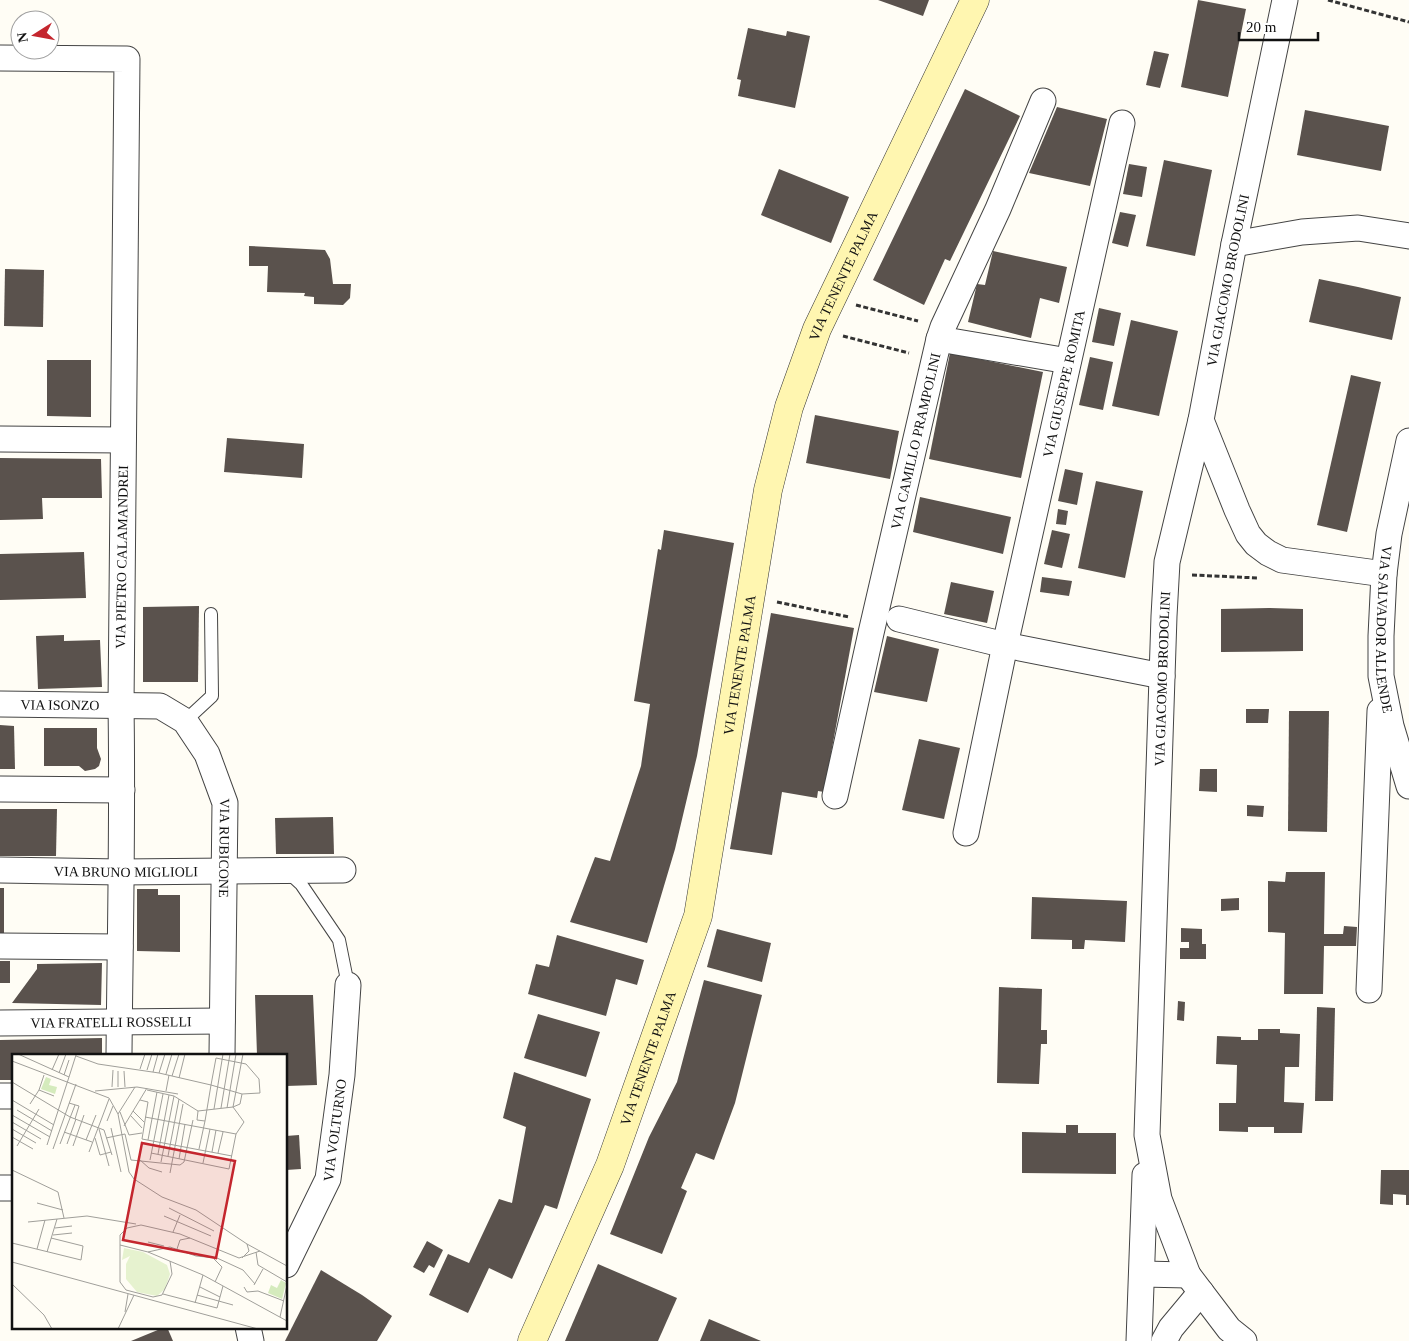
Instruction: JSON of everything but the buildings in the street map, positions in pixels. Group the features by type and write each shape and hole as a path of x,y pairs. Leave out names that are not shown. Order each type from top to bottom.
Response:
{"main road":[{"name":"VIA TENENTE PALMA","path":"532,1341 610,1164 698,916 768,490 789,407 817,329 974,0"}],"street":[{"name":"VIA GIACOMO BRODOLINI","path":"1244,1341 1229,1329 1195,1283 1159,1199 1147,1135 1167,562 1201,420 1234,244 1285,0"},
{"name":"VIA PIETRO CALAMANDREI","path":"0,58 127,59 119,1054"},
{"name":"VIA CAMILLO PRAMPOLINI","path":"835,796 939,342 1043,101"},
{"name":"VIA GIUSEPPE ROMITA","path":"966,833 1005,645 1122,123"},
{"path":"1234,244 1302,232 1358,228 1409,236"},
{"path":"939,342 1068,361"},
{"path":"1201,420 1237,510 1248,534 1256,544 1282,560 1384,574"},
{"path":"0,439 123,440"},
{"name":"VIA SALVADOR ALLENDE","path":"1409,441 1389,534 1384,574 1381,636 1381,676 1391,726 1409,786"},
{"path":"899,619 1005,645 1162,676"},
{"path":"1369,990 1381,676"},
{"name":"VIA ISONZO","path":"0,704 121,706"},
{"name":"VIA RUBICONE","path":"121,706 160,706 185,721 207,754 225,803 222,1054"},
{"path":"0,789 122,790"},
{"name":"VIA BRUNO MIGLIOLI","path":"0,870 120,872 343,870"},
{"path":"0,946 120,947"},
{"name":"VIA VOLTURNO","path":"288,1261 328,1179 342,1075 348,985"},
{"name":"VIA FRATELLI ROSSELLI","path":"0,1023 222,1021"},
{"path":"1139,1341 1147,1135"},
{"path":"1142,1274 1195,1283 1164,1341"},
{"path":"248,1328 251,1341"}],"lane":[{"path":"185,721 212,696 211,614"},
{"path":"286,870 301,884 339,940 348,985"}],"path":[{"path":"1328,0 1409,22"},
{"path":"832,299 939,342"},
{"path":"817,329 939,342"},
{"path":"1166,573 1260,578"},
{"path":"782,603 874,623"}]}
